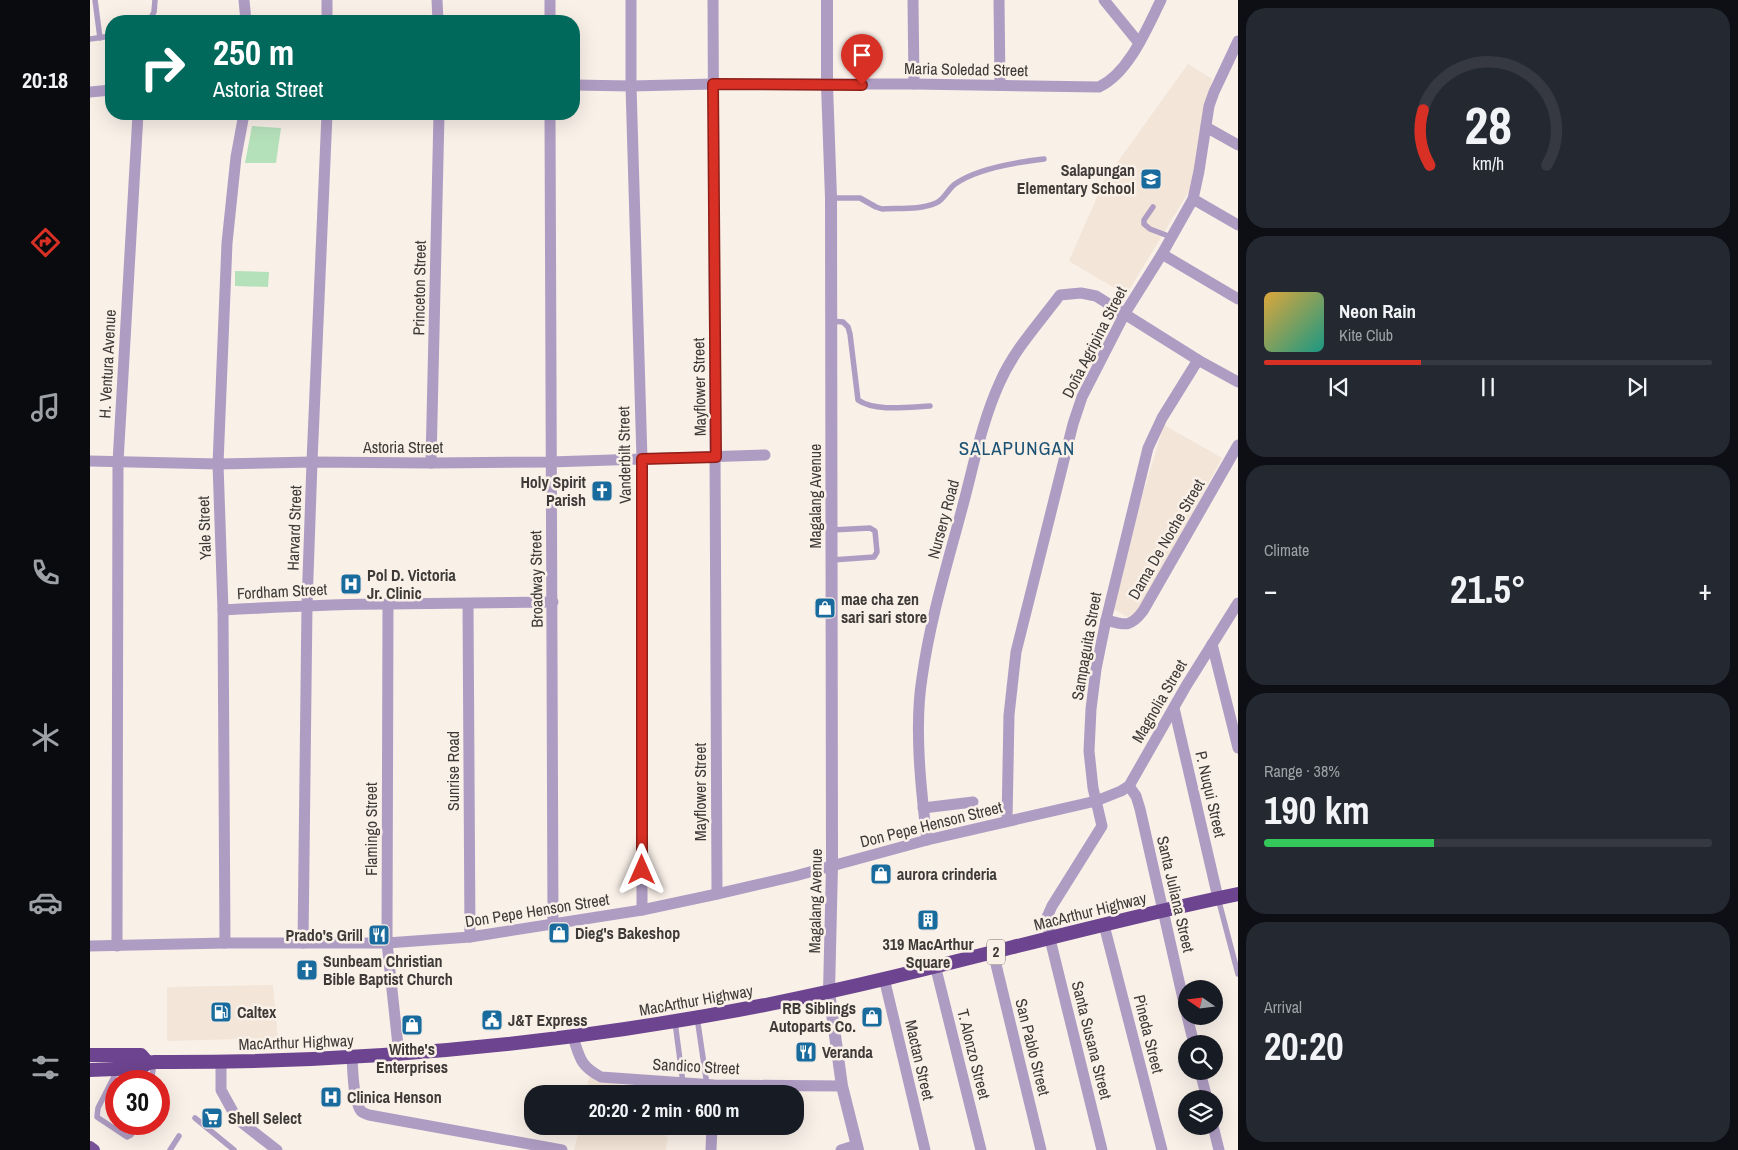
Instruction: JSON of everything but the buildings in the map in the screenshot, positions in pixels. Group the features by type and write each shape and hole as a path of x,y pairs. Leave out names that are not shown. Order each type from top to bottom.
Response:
{"highway":[{"name":"MacArthur Highway","path":"90,1070 140,1068 151,1062 352,1058 399,1055 573,1037 675,1022 829,992 1238,894"},
{"name":"MacArthur Highway","path":"90,1055 141,1055 151,1062"}],"main road":[{"path":"90,1147 94,1150"}],"street":[{"path":"244,0 245,15"},
{"path":"327,0 327,15"},
{"path":"437,0 438,15"},
{"path":"550,0 550,15"},
{"name":"Vanderbilt Street","path":"631,0 631,86 642,459 642,910"},
{"name":"Mayflower Street","path":"714,0 717,894"},
{"name":"Magalang Avenue","path":"828,0 827,85 831,198 832,530 832,866 829,992 842,1086 858,1148"},
{"path":"913,0 914,84"},
{"path":"999,0 1000,85"},
{"path":"1104,0 1139,43"},
{"name":"Maria Soledad Street","path":"580,85 914,84 1100,87 1109,83 1119,72 1139,43 1161,0"},
{"name":"Doña Agripina Street","path":"1007,821 1009,716 1016,652 1073,424 1082,397 1125,313 1162,254 1193,199 1209,106 1238,41"},
{"path":"90,92 105,91"},
{"name":"H. Ventura Avenue","path":"117,946 118,462 138,120"},
{"name":"Yale Street","path":"225,943 223,610 218,464 227,243 236,157 243,120"},
{"name":"Harvard Street","path":"303,943 307,605 327,120"},
{"name":"Princeton Street","path":"431,463 439,120"},
{"name":"Broadway Street","path":"550,120 553,924"},
{"path":"1206,126 1238,145"},
{"path":"1193,199 1238,225"},
{"path":"1162,254 1238,299"},
{"name":"Nursery Road","path":"927,840 919,723 921,679 932,622 986,418 1009,364 1060,295 1081,293 1096,296 1125,313"},
{"path":"1125,313 1198,360 1238,382"},
{"name":"Sampaguita Street","path":"1050,939 1047,923 1049,912 1102,826 1096,801 1089,752 1096,669 1148,448 1162,418 1198,360"},
{"name":"Dama De Noche Street","path":"1106,620 1128,624 1133,623 1143,611 1238,445"},
{"name":"Astoria Street","path":"90,461 218,464 550,462 766,455"},
{"name":"Fordham Street","path":"223,610 307,605 553,602"},
{"name":"Magnolia Street","path":"1129,786 1238,603"},
{"name":"Flamingo Street","path":"388,604 388,943 399,1055"},
{"name":"Sunrise Road","path":"468,604 470,937"},
{"path":"1212,644 1238,748"},
{"name":"P. Nuqui Street","path":"1174,708 1218,898"},
{"path":"1096,801 1129,786"},
{"name":"Santa Juliana Street","path":"1129,786 1136,796 1140,809 1178,980"},
{"name":"Don Pepe Henson Street","path":"90,946 225,943 388,943 470,937 642,910 717,894 832,866 927,840 1096,801"},
{"path":"924,808 973,802"},
{"name":"Pineda Street","path":"1104,925 1162,1150"},
{"name":"Santa Susana Street","path":"1050,939 1102,1150"},
{"name":"San Pablo Street","path":"993,952 1041,1150"},
{"name":"T. Alonzo Street","path":"935,966 981,1150"},
{"name":"Mactan Street","path":"884,978 925,1150"},
{"name":"Sandico Street","path":"573,1037 583,1064 588,1071 601,1077 695,1085"},
{"path":"352,1058 354,1087 358,1104 368,1116 529,1147 562,1150"},
{"path":"221,1061 221,1090 237,1119 277,1150"},
{"name":"Sandico Street","path":"804,1087 842,1086"},
{"path":"711,1150 712,1135"},
{"path":"1215,1135 1219,1150"},
{"path":"841,1150 858,1148"}],"lane":[{"path":"95,0 100,38"},
{"path":"152,15 156,0"},
{"path":"90,39 105,37"},
{"path":"831,198 860,198 882,209 927,206 939,202 954,184 966,178 986,171 1044,159"},
{"path":"1153,207 1144,220 1144,224 1150,229 1172,237"},
{"path":"831,321 843,322 848,327 858,400 865,405 883,407 930,406"},
{"path":"832,530 870,528 875,531 878,552 874,557 832,560"},
{"name":"P. Nuqui Street","path":"1218,898 1238,974"},
{"path":"697,1017 711,1085"},
{"path":"675,1022 683,1083"},
{"path":"151,1062 151,1070"},
{"path":"105,1094 98,1108 97,1117 105,1122"},
{"path":"195,1118 234,1150"},
{"path":"170,1150 179,1136"}],"shaded area":[{"name":"Salapungan Elementary School","path":"1188,64 1212,79 1197,178 1126,295 1069,261 1104,181"},
{"path":"1164,425 1222,458 1141,610 1129,618 1114,609 1141,500"},
{"name":"Caltex","path":"273,985 278,1038 167,1041 167,987"},
{"path":"589,1077 621,1085 588,1085"},
{"path":"578,1135 665,1135 668,1137 666,1150 574,1150"}],"green space":[{"path":"252,126 281,128 276,163 245,163"},
{"path":"235,271 269,272 268,287 235,286"}],"place":[{"name":"Salapungan Elementary School","path":"1151,179"},
{"name":"Holy Spirit Parish","path":"602,491"},
{"name":"Pol D. Victoria Jr. Clinic","path":"351,584"},
{"name":"mae cha zen sari sari store","path":"825,608"},
{"name":"aurora crinderia","path":"881,874"},
{"name":"319 MacArthur Square","path":"928,920"},
{"name":"Dieg's Bakeshop","path":"559,933"},
{"name":"Prado's Grill","path":"379,935"},
{"name":"Sunbeam Christian Bible Baptist Church","path":"307,970"},
{"name":"Caltex","path":"221,1012"},
{"name":"RB Siblings Autoparts Co.","path":"872,1017"},
{"name":"J&T Express","path":"492,1020"},
{"name":"Withe's Enterprises","path":"412,1025"},
{"name":"Veranda","path":"806,1052"},
{"name":"Clinica Henson","path":"331,1097"},
{"name":"Shell Select","path":"212,1118"}],"district":[{"name":"SALAPUNGAN","path":"1017,448"}],"route":[{"path":"642,870 642,459 716,457 713,84 862,85"}]}
